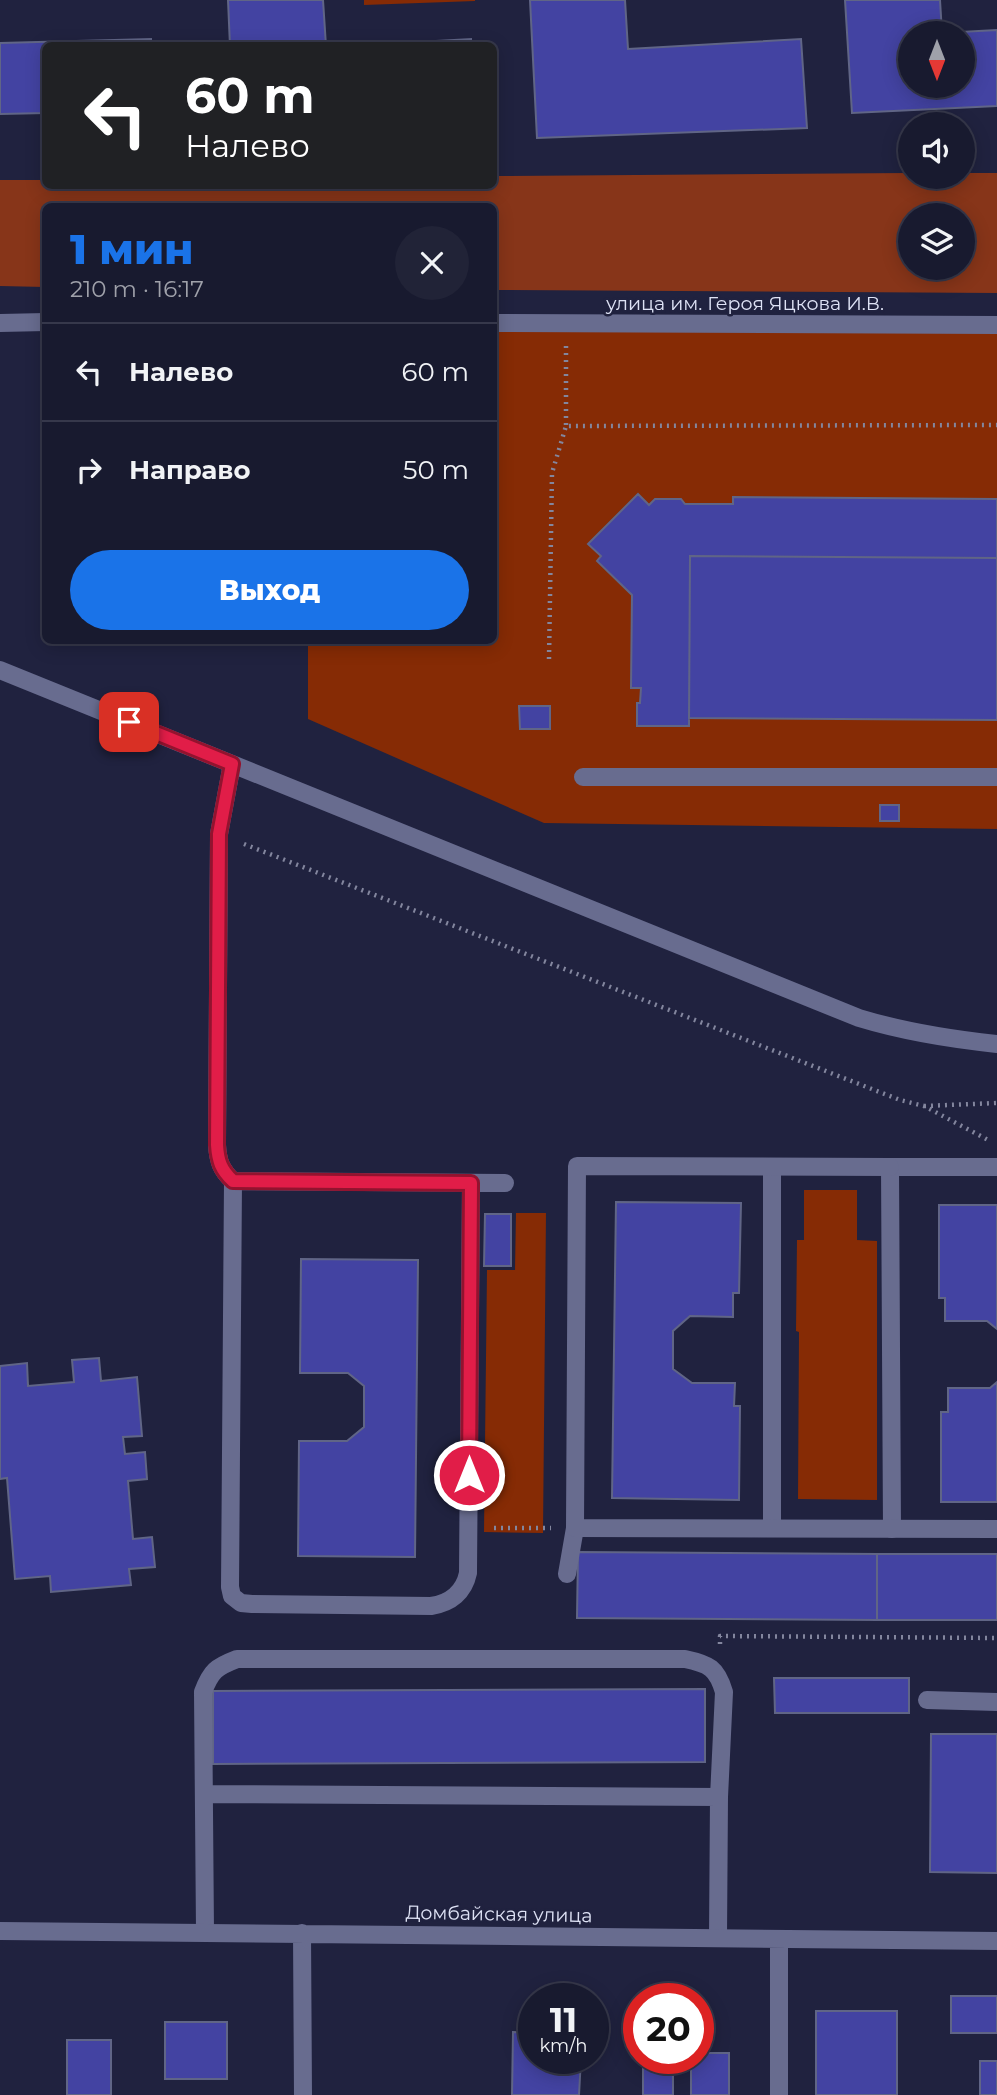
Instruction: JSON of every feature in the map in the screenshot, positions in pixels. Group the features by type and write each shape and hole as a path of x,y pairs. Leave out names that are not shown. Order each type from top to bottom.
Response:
{"street":[{"path":"0,323 42,323"},
{"name":"улица им. Героя Яцкова И.В.","path":"497,323 997,325"},
{"path":"0,670 859,1018 909,1032 997,1044"},
{"path":"232,764 219,834 217,1145 223,1172 233,1181 505,1183"},
{"path":"583,776 997,777"},
{"path":"567,1574 576,1528 577,1166 997,1167"},
{"path":"772,1167 772,1528"},
{"path":"890,1167 891,1529"},
{"path":"233,1181 230,1573 232,1596 241,1603 252,1604 444,1604 455,1596 466,1582 471,1183"},
{"path":"576,1528 997,1529"},
{"path":"205,1932 203,1692 209,1677 220,1665 237,1659 685,1659 702,1662 719,1675 724,1692 719,1797 718,1937"},
{"path":"927,1700 997,1702"},
{"path":"205,1794 719,1797"},
{"name":"Домбайская улица","path":"0,1931 997,1941"},
{"path":"302,1933 303,2095"},
{"path":"779,1939 779,2095"}],"path":[{"path":"549,659 552,472 566,426 565,324"},
{"path":"566,426 997,425"},
{"path":"219,834 900,1100 924,1106 997,1144"},
{"path":"924,1106 997,1103"},
{"path":"468,1529 546,1528"},
{"path":"720,1636 997,1638"}],"shaded area":[{"path":"364,0 475,0 475,1 364,5"},
{"path":"898,173 898,189 975,189 975,173 997,173 997,293 497,290 497,203 42,203 42,287 0,286 0,180 42,180 42,189 497,189 497,176"},
{"path":"497,326 997,326 997,829 544,823 308,719 308,644 497,644"},
{"path":"804,1190 857,1190 857,1240 877,1241 877,1500 798,1499 797,1240 804,1240"},
{"path":"516,1213 546,1213 543,1533 484,1532 487,1270 515,1270"}],"building":[{"path":"228,0 323,0 326,42 230,42"},
{"path":"530,0 625,0 628,49 801,39 807,128 537,138"},
{"path":"845,0 940,0 941,21 898,21 898,98 975,98 975,31 997,30 997,106 852,113"},
{"path":"151,39 151,42 42,42 42,113 0,114 0,43"},
{"path":"471,39 471,42 417,42"},
{"path":"638,494 649,505 655,499 681,499 685,504 733,504 733,497 997,499 997,558 690,556 689,726 637,726 637,703 640,703 641,688 631,688 632,595 597,561 601,556 588,544"},
{"path":"690,556 997,558 997,720 689,718"},
{"path":"519,706 550,706 550,729 520,729"},
{"path":"880,805 899,805 899,821 880,821"},
{"path":"616,1202 741,1203 739,1293 733,1293 733,1317 690,1316 673,1331 673,1369 692,1383 735,1383 734,1406 740,1406 739,1500 612,1498"},
{"path":"939,1205 997,1205 997,1329 987,1321 945,1321 945,1298 939,1298"},
{"path":"485,1214 511,1214 511,1266 484,1266"},
{"path":"301,1259 418,1260 415,1557 298,1556 299,1441 347,1441 364,1427 364,1386 348,1373 300,1373"},
{"path":"99,1358 101,1381 137,1377 142,1436 123,1437 125,1454 145,1452 147,1479 128,1481 133,1539 152,1537 155,1567 129,1569 131,1585 51,1592 50,1576 15,1579 7,1478 0,1479 0,1366 27,1363 28,1386 74,1382 72,1360"},
{"path":"997,1382 997,1502 941,1502 941,1412 948,1412 948,1388 990,1388"},
{"path":"578,1552 877,1554 877,1620 577,1618"},
{"path":"877,1554 997,1554 997,1620 877,1620"},
{"path":"774,1678 909,1678 909,1713 775,1713"},
{"path":"705,1689 705,1762 213,1764 213,1691"},
{"path":"931,1734 997,1734 997,1873 930,1872"},
{"path":"951,1996 997,1996 997,2033 951,2033"},
{"path":"816,2011 897,2011 897,2095 816,2095"},
{"path":"165,2022 227,2022 227,2079 165,2079"},
{"path":"513,2032 518,2032 518,2074 580,2074 579,2095 512,2095"},
{"path":"67,2040 111,2040 111,2095 67,2095"},
{"path":"714,2053 729,2053 729,2095 691,2095 691,2074 714,2074"},
{"path":"980,2061 997,2061 997,2095 980,2095"},
{"path":"643,2074 673,2074 673,2095 643,2095"}],"route":[{"path":"129,722 232,764 219,834 217,1145 223,1172 233,1181 471,1183 469,1475"}]}
